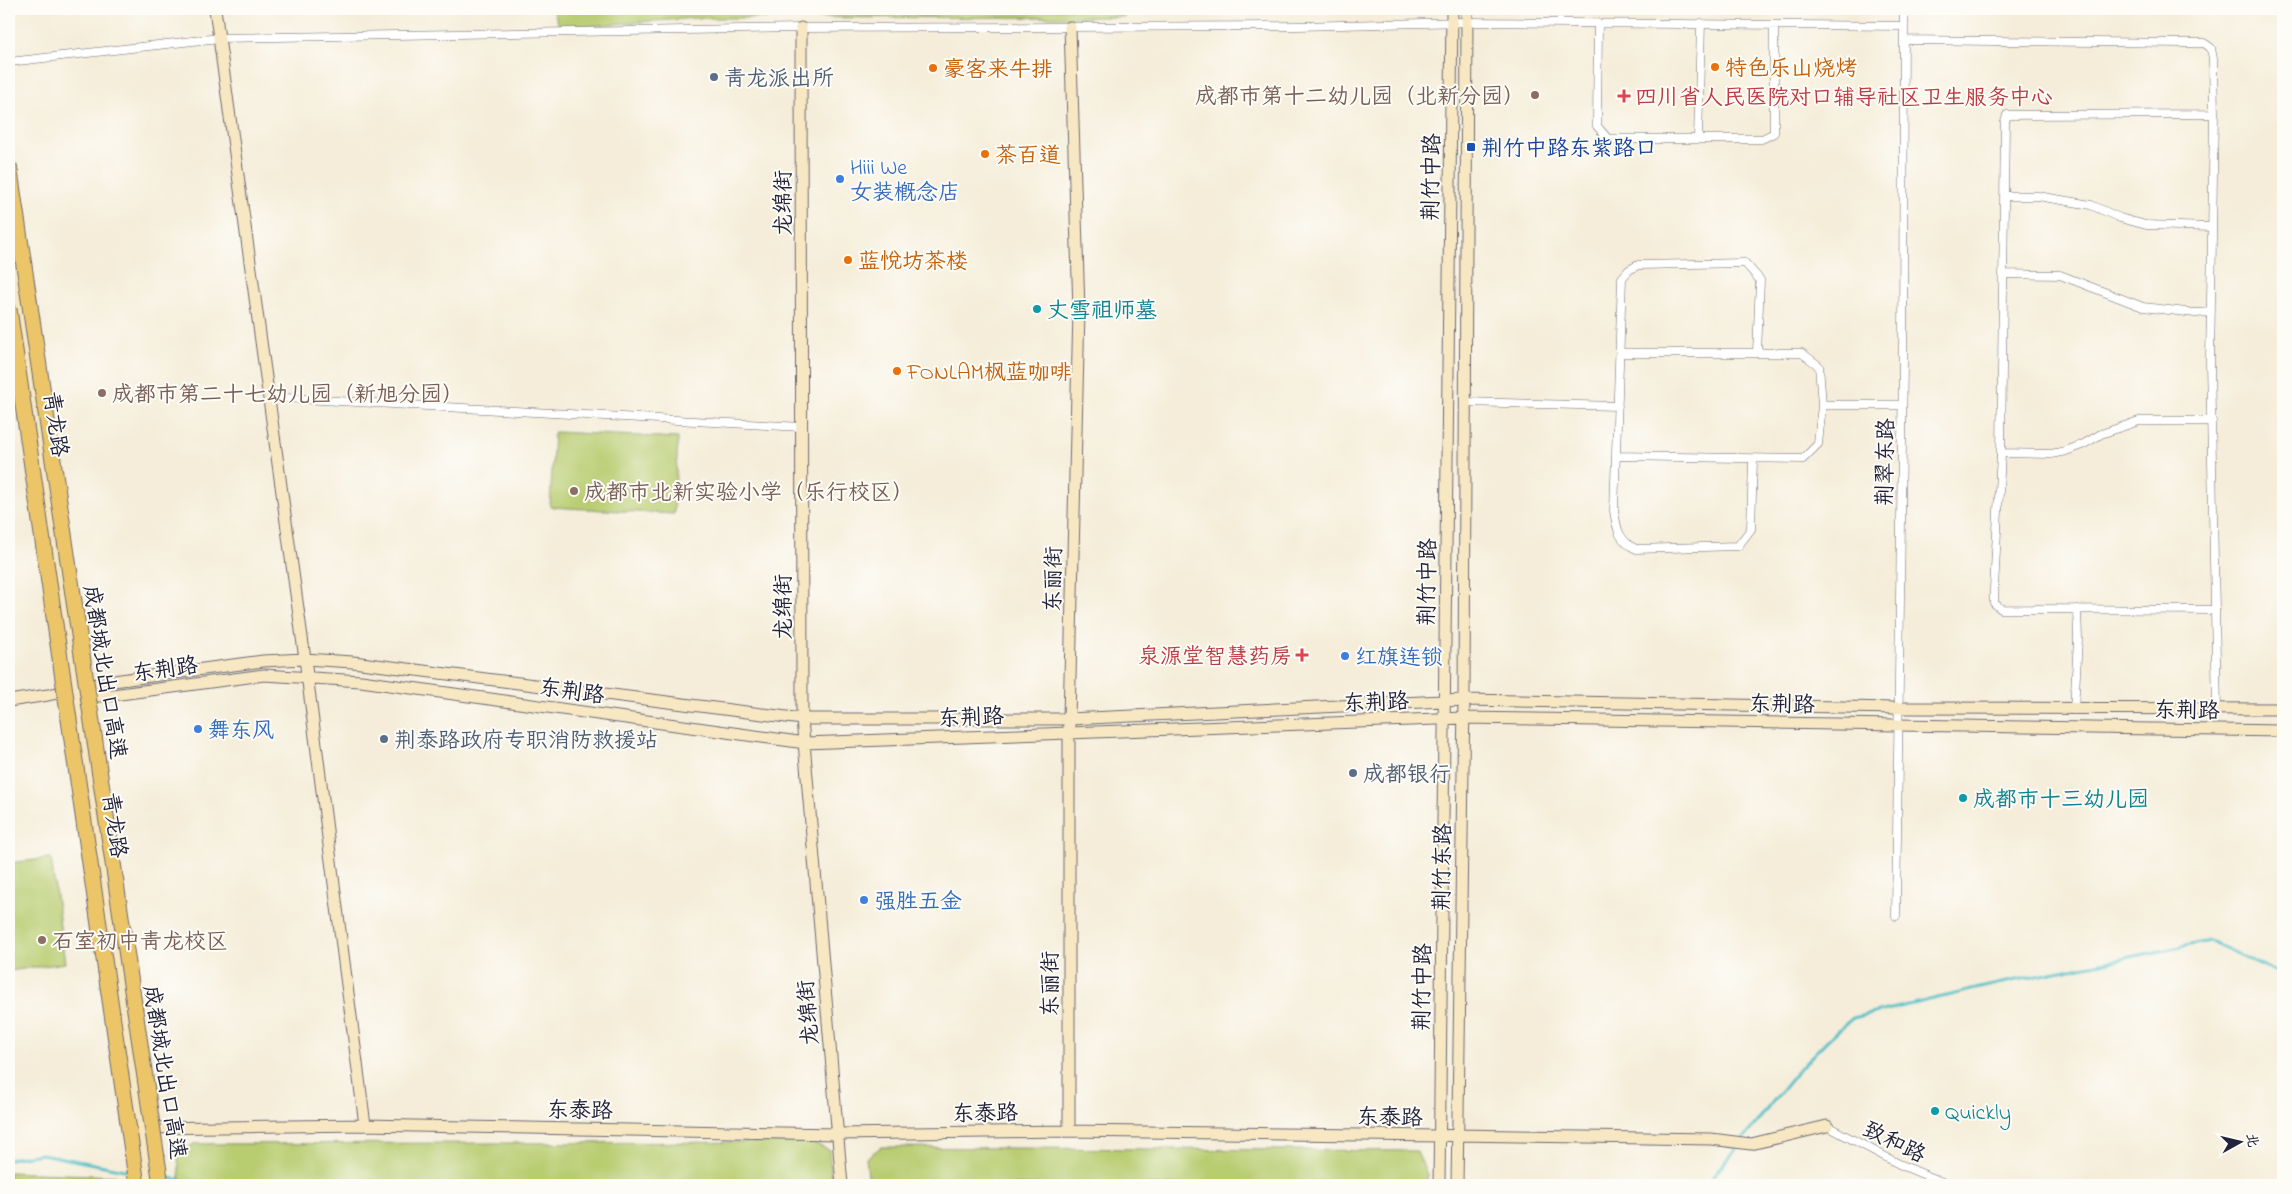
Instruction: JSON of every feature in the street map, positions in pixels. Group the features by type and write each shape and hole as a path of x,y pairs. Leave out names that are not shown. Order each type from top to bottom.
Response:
{"highway":[{"name":"成都城北出口高速","path":"9,165 161,1185"},
{"name":"成都城北出口高速","path":"9,309 137,1185"}],"street":[{"path":"215,9 305,659 365,1125"},
{"name":"荆竹中路","path":"1439,1185 1452,9"},
{"name":"荆竹中路","path":"1464,700 1466,9"},
{"name":"荆翠东路","path":"1896,916 1904,9"},
{"path":"9,62 219,38 801,28 1070,28 1452,24 1466,22 1904,26"},
{"path":"1598,23 1597,126 1608,139 1762,140 1774,133 1774,25"},
{"path":"1698,140 1702,23"},
{"name":"龙绵街","path":"801,28 802,719 842,1185"},
{"name":"东丽街","path":"1069,1131 1069,718 1079,310 1070,28"},
{"path":"1904,40 2204,44 2211,48 2214,114 2210,312 2217,710"},
{"path":"2214,114 2007,115 2005,122 2001,452 1994,603 2001,609 2215,610"},
{"path":"2004,196 2038,196 2091,205 2120,218 2146,225 2211,226"},
{"name":"青龙路","path":"9,232 149,1185"},
{"path":"1753,459 1751,529 1738,546 1636,549 1625,544 1617,528 1614,511 1621,353 1622,278 1629,270 1638,266 1745,263 1760,280 1757,353"},
{"path":"2003,274 2060,276 2143,307 2195,313 2210,312"},
{"path":"1616,456 1803,459 1818,444 1822,405 1819,366 1802,353 1621,353"},
{"path":"268,397 802,427"},
{"path":"1464,402 1618,406"},
{"path":"1822,405 1902,405"},
{"path":"2001,452 2051,454 2066,451 2084,444 2101,434 2139,421 2212,421"},
{"path":"2074,710 2078,639 2077,609"},
{"name":"东荆路","path":"9,701 77,692 106,682 263,661 305,659 353,662 802,719 1069,718 1464,700 2074,710 2283,709"},
{"name":"东荆路","path":"77,692 105,696 264,675 307,677 362,681 805,743 1464,718 2283,731"},
{"name":"荆竹东路","path":"1457,1185 1464,700"},
{"name":"东泰路","path":"140,1128 365,1125 837,1134 1069,1131 1702,1139 1751,1144 1827,1126"},
{"name":"致和路","path":"1827,1126 1899,1164 1949,1185"}],"green space":[{"path":"553,9 1124,9 1125,17 696,18 560,28"},
{"path":"554,432 678,438 674,514 550,507"},
{"path":"51,858 65,963 9,971 9,863"},
{"path":"811,1142 829,1150 832,1185 180,1185 178,1156 193,1144"},
{"path":"881,1147 1417,1151 1427,1175 1427,1185 869,1185 866,1158"},
{"path":"9,1172 116,1176 117,1185 9,1185"}],"waterway":[{"path":"1742,1141 1780,1092 1822,1046 1853,1018 1997,984 2210,941 2283,975"},
{"path":"1706,1185 1738,1146"},
{"path":"9,1159 42,1154 130,1171"},
{"path":"164,1177 208,1185"}],"place":[{"name":"特色乐山烧烤","path":"1715,67"},
{"name":"豪客来牛排","path":"933,68"},
{"name":"青龙派出所","path":"714,77"},
{"name":"成都市第十二幼儿园（北新分园）","path":"1535,95"},
{"name":"四川省人民医院对口辅导社区卫生服务中心","path":"1624,96"},
{"name":"荆竹中路东紫路口","path":"1471,147"},
{"name":"茶百道","path":"985,154"},
{"name":"Hiii We 女装概念店","path":"840,179"},
{"name":"蓝悦坊茶楼","path":"848,260"},
{"name":"丈雪祖师墓","path":"1037,309"},
{"name":"FONLAM枫蓝咖啡","path":"897,371"},
{"name":"成都市第二十七幼儿园（新旭分园）","path":"102,393"},
{"name":"成都市北新实验小学（乐行校区）","path":"574,491"},
{"name":"泉源堂智慧药房","path":"1302,655"},
{"name":"红旗连锁","path":"1345,656"},
{"name":"舞东风","path":"198,729"},
{"name":"荆泰路政府专职消防救援站","path":"384,739"},
{"name":"成都银行","path":"1353,773"},
{"name":"成都市十三幼儿园","path":"1963,798"},
{"name":"强胜五金","path":"864,900"},
{"name":"石室初中青龙校区","path":"42,940"},
{"name":"Quickly","path":"1935,1111"}]}
